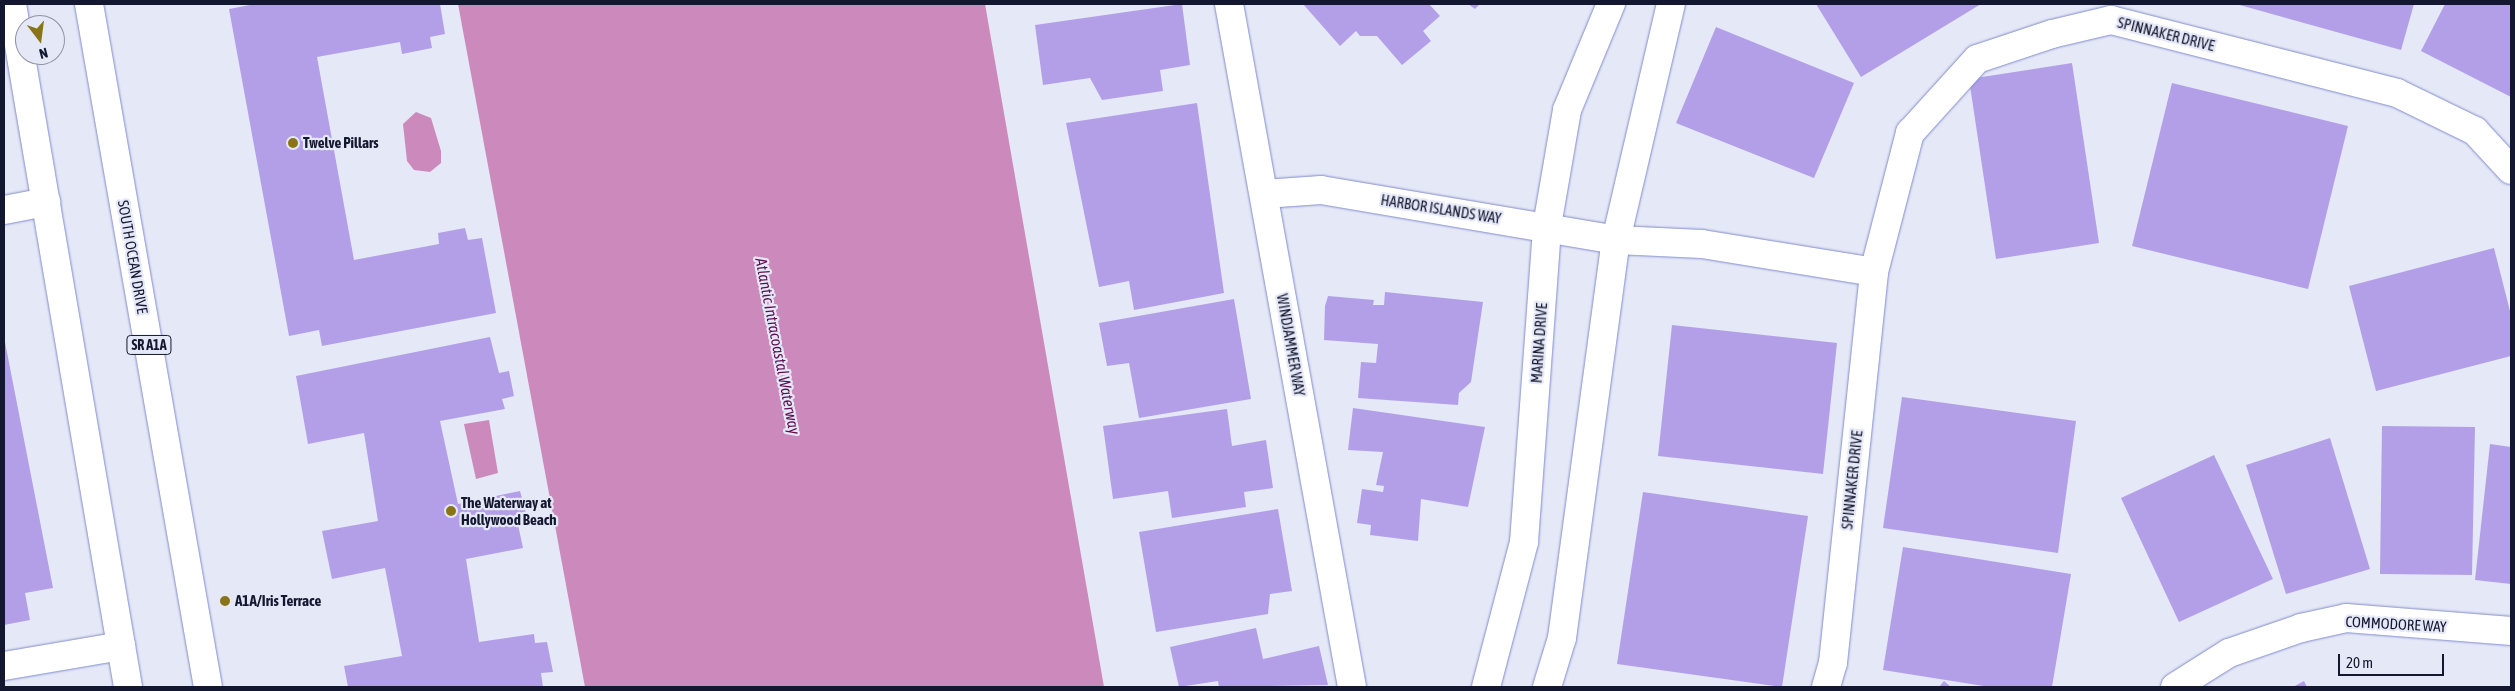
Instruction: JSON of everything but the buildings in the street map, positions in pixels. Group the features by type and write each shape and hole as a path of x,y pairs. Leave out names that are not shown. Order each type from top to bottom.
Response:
{"street":[{"path":"12,4 128,687"},
{"name":"SOUTH OCEAN DRIVE","path":"90,4 208,687"},
{"name":"WINDJAMMER WAY","path":"1228,4 1352,687"},
{"name":"MARINA DRIVE","path":"1486,687 1524,542 1547,226 1567,110 1611,4"},
{"path":"1547,687 1562,638 1616,240 1671,4"},
{"name":"SPINNAKER DRIVE","path":"1826,687 1833,663 1874,272 1910,133 1977,59 2052,34 2111,20 2397,92 2475,131 2511,170"},
{"name":"HARBOR ISLANDS WAY","path":"1264,194 1321,190 1547,226 1616,240"},
{"path":"4,210 46,202"},
{"path":"1616,240 1702,244 1874,272"},
{"name":"COMMODORE WAY","path":"2175,687 2229,653 2301,628 2346,618 2511,632"},
{"path":"4,666 121,646"}],"water":[{"name":"Atlantic Intracoastal Waterway","path":"458,4 985,4 1104,687 585,687"},
{"path":"416,112 431,118 441,151 441,163 430,172 414,170 407,161 403,124"},
{"path":"489,420 498,473 476,479 464,424"}],"place":[{"name":"Twelve Pillars","path":"293,143"},
{"name":"The Waterway at Hollywood Beach","path":"451,511"},
{"name":"A1A/Iris Terrace","path":"225,601"}]}
